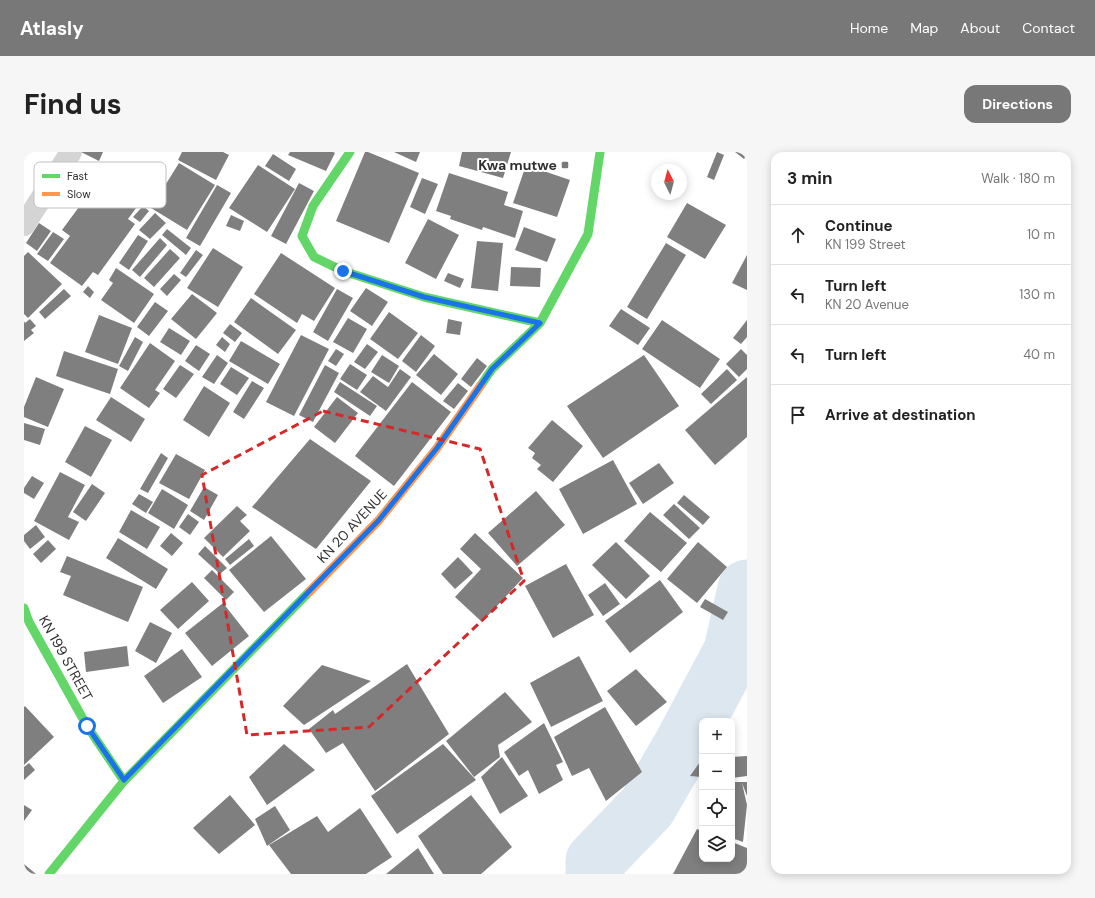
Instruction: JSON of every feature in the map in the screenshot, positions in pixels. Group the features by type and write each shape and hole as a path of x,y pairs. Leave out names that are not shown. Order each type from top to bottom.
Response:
{"main road":[{"path":"350,152 313,206 302,236 314,257 343,271 424,297 540,323"},
{"name":"KN 20 AVENUE","path":"49,874 124,780 379,520 437,448 492,369 540,323 588,234 600,152"},
{"name":"KN 199 STREET","path":"24,608 29,622 87,726 124,780"}],"street":[{"path":"65,162 71,152"},
{"path":"24,225 35,208"}],"highlighted area":[{"path":"323,411 480,449 524,581 369,727 247,735 202,475"}],"building":[{"path":"81,152 103,152 99,161"},
{"path":"182,152 223,152 229,155 216,180 178,160"},
{"path":"290,152 335,153 326,171 288,155"},
{"path":"365,152 419,173 389,243 336,221"},
{"path":"394,152 420,152 416,162"},
{"path":"462,152 511,152 503,178 459,166"},
{"path":"717,152 724,155 714,180 707,177"},
{"path":"735,152 747,152 747,154 744,159"},
{"path":"273,154 296,169 289,181 265,166"},
{"path":"179,163 215,185 187,230 151,208 166,208 166,184"},
{"path":"258,165 295,189 267,232 229,208"},
{"path":"526,165 570,180 557,217 513,203"},
{"path":"449,173 508,192 504,205 523,211 515,238 483,227 482,230 450,219 451,216 436,211"},
{"path":"422,178 438,184 425,214 410,207"},
{"path":"299,183 314,191 286,244 271,236"},
{"path":"217,185 231,193 200,246 186,238"},
{"path":"687,203 726,225 705,259 667,237"},
{"path":"78,208 136,208 128,219 135,224 98,275 93,272 82,286 50,263 70,236 62,230"},
{"path":"141,208 145,208 149,211 140,222 133,217"},
{"path":"155,213 166,223 150,239 139,230"},
{"path":"231,215 244,221 240,231 226,226"},
{"path":"428,219 459,235 436,279 405,263"},
{"path":"39,223 51,231 37,251 26,243"},
{"path":"524,227 556,239 547,262 515,250"},
{"path":"167,229 191,248 186,255 162,235"},
{"path":"53,232 64,239 48,261 37,254"},
{"path":"138,235 148,241 129,270 119,263"},
{"path":"160,238 167,245 140,277 132,270"},
{"path":"477,241 503,243 498,291 471,288"},
{"path":"666,243 686,255 647,319 627,307"},
{"path":"213,248 243,267 218,307 187,288"},
{"path":"170,249 180,258 154,287 144,278"},
{"path":"196,250 203,255 186,277 180,273"},
{"path":"28,252 62,284 28,318 24,314 24,256"},
{"path":"281,253 335,288 314,321 302,314 297,323 254,294"},
{"path":"747,255 747,290 732,283"},
{"path":"511,267 541,268 540,287 510,286"},
{"path":"116,268 154,294 134,323 101,300 113,283 109,280"},
{"path":"448,273 464,279 460,288 444,281"},
{"path":"174,274 181,280 167,296 160,289"},
{"path":"88,286 94,292 90,298 83,292"},
{"path":"366,288 388,302 372,326 350,311"},
{"path":"64,289 71,296 45,319 39,312"},
{"path":"337,289 353,298 328,341 313,332"},
{"path":"192,294 217,313 196,339 171,319"},
{"path":"251,298 296,330 278,354 234,322"},
{"path":"155,302 168,311 149,336 137,327"},
{"path":"621,309 650,328 638,345 609,326"},
{"path":"389,312 418,333 398,359 370,339"},
{"path":"99,315 132,328 118,364 85,352"},
{"path":"348,318 367,329 353,353 333,342"},
{"path":"30,319 36,326 31,330 34,333 24,341 24,321 25,323"},
{"path":"448,319 462,322 460,335 446,333"},
{"path":"662,320 720,359 700,388 642,349"},
{"path":"747,320 747,337 741,344 733,338"},
{"path":"230,324 242,333 235,342 223,333"},
{"path":"169,328 190,341 181,355 160,342"},
{"path":"301,335 329,349 294,416 266,402"},
{"path":"421,335 435,346 416,372 402,361"},
{"path":"135,337 143,342 128,371 119,366"},
{"path":"222,337 230,344 225,352 216,345"},
{"path":"241,341 280,364 268,384 229,361"},
{"path":"150,343 175,361 155,390 160,393 149,408 120,388"},
{"path":"367,344 378,352 365,369 354,362"},
{"path":"196,345 210,354 199,371 185,361"},
{"path":"336,349 344,354 336,366 328,361"},
{"path":"741,349 747,355 747,369 739,377 726,364"},
{"path":"64,351 118,369 110,394 56,376"},
{"path":"434,354 458,374 441,395 416,375"},
{"path":"217,355 228,363 214,384 202,377"},
{"path":"382,355 399,366 389,383 371,372"},
{"path":"644,355 679,406 603,458 567,406"},
{"path":"477,358 487,366 471,387 461,379"},
{"path":"350,364 367,375 357,390 340,379"},
{"path":"180,365 194,374 176,398 163,389"},
{"path":"325,365 339,373 313,422 299,415"},
{"path":"231,367 249,378 237,395 220,384"},
{"path":"400,369 411,377 386,411 360,392 373,376 388,387"},
{"path":"727,369 737,380 711,404 701,394"},
{"path":"36,377 64,389 48,427 24,417 24,407"},
{"path":"747,377 747,437 715,465 685,430"},
{"path":"252,381 264,388 244,419 233,412"},
{"path":"340,382 377,406 370,416 334,392"},
{"path":"412,382 451,412 394,486 355,456"},
{"path":"458,383 468,391 454,409 443,401"},
{"path":"204,386 230,403 209,437 183,420"},
{"path":"111,397 145,419 131,442 96,420"},
{"path":"337,397 358,413 335,443 314,427"},
{"path":"552,420 583,446 553,482 537,469 541,465 532,458 535,453 528,448"},
{"path":"24,423 45,429 40,445 24,440"},
{"path":"85,426 112,440 91,477 65,462"},
{"path":"310,439 371,481 316,549 252,507"},
{"path":"161,453 168,458 148,493 140,489"},
{"path":"176,454 205,470 189,499 159,483"},
{"path":"613,460 637,504 583,534 559,489"},
{"path":"659,463 674,483 643,504 629,483"},
{"path":"60,472 85,485 68,517 79,522 69,540 34,521"},
{"path":"32,476 44,483 34,499 24,493 24,488"},
{"path":"92,484 105,493 86,521 73,512"},
{"path":"204,487 218,495 204,520 190,511"},
{"path":"162,489 188,505 174,529 148,513"},
{"path":"536,491 565,525 517,566 488,533"},
{"path":"139,494 153,502 146,513 132,504"},
{"path":"684,495 710,517 703,525 677,503"},
{"path":"674,504 700,528 689,539 663,515"},
{"path":"237,506 247,515 240,521 250,531 223,557 204,538"},
{"path":"131,510 160,527 147,549 119,532"},
{"path":"650,512 687,543 661,572 624,541"},
{"path":"188,514 199,522 190,535 179,527"},
{"path":"36,525 45,537 30,549 24,541 24,535"},
{"path":"171,533 183,543 172,556 160,546"},
{"path":"475,533 523,578 482,622 455,597 481,569 460,549"},
{"path":"271,536 306,579 264,612 229,570"},
{"path":"118,538 168,569 156,589 106,558"},
{"path":"249,539 254,546 230,565 225,559"},
{"path":"48,540 56,549 41,563 33,554"},
{"path":"616,542 650,576 626,599 592,565"},
{"path":"698,542 727,567 697,603 667,579"},
{"path":"205,546 227,568 220,574 198,554"},
{"path":"67,556 143,587 128,622 63,595 71,576 60,572"},
{"path":"458,557 473,573 455,589 441,574"},
{"path":"566,564 594,615 553,638 525,586"},
{"path":"212,570 234,592 226,600 204,578"},
{"path":"660,580 683,612 630,653 605,621"},
{"path":"192,582 209,601 178,629 160,610"},
{"path":"605,583 620,604 603,616 588,595"},
{"path":"705,599 728,612 723,620 700,607"},
{"path":"223,603 249,636 212,666 185,633"},
{"path":"150,622 172,633 156,663 135,651"},
{"path":"127,646 129,666 86,672 84,652"},
{"path":"182,649 202,677 163,703 144,676"},
{"path":"579,656 603,701 551,727 530,683"},
{"path":"407,664 449,734 375,791 343,743 326,753 309,729 333,710 335,714"},
{"path":"322,665 371,681 304,725 283,706"},
{"path":"636,669 667,702 636,726 607,691"},
{"path":"505,692 532,722 498,745 500,757 474,777 446,741"},
{"path":"25,706 54,737 24,765 24,707"},
{"path":"605,707 642,772 606,801 589,768 572,776 554,737"},
{"path":"544,723 563,762 556,765 563,780 539,794 528,770 519,776 504,752"},
{"path":"284,744 315,770 267,805 249,777"},
{"path":"443,744 476,780 397,834 371,796"},
{"path":"747,756 747,776 735,778 735,757"},
{"path":"502,757 528,796 500,814 481,777"},
{"path":"29,763 35,770 24,780 24,767"},
{"path":"699,763 699,777 690,776"},
{"path":"735,782 747,782 747,796 742,783 747,805 743,842 735,839"},
{"path":"230,795 255,825 219,854 193,828"},
{"path":"471,795 512,847 481,874 443,874 418,836"},
{"path":"24,805 32,810 24,821"},
{"path":"275,806 290,830 267,846 255,819"},
{"path":"360,808 392,857 366,874 291,874 269,845 317,816 328,832"},
{"path":"697,829 699,830 699,862 735,862 735,843 747,848 747,871 745,874 673,874"},
{"path":"418,848 434,874 386,874"},
{"path":"24,864 36,874 24,874"}],"waterway":[{"path":"595,874 595,861 647,807 683,745 733,651 747,589"},
{"path":"733,651 747,647"}],"traffic: fast":[{"path":"350,152 313,206 302,236 314,257 343,271 424,297 540,323"},
{"path":"481,385 492,369 540,323 588,234 600,152"},
{"path":"49,874 124,781 309,592"},
{"path":"24,608 29,622 87,726 124,781"}],"traffic: slow":[{"path":"309,592 379,520 437,448 481,385"}],"place":[{"name":"Kwa mutwe","path":"565,165"}],"route":[{"path":"87,726 124,780 379,520 437,448 492,369 540,323 424,297 343,271"}]}
